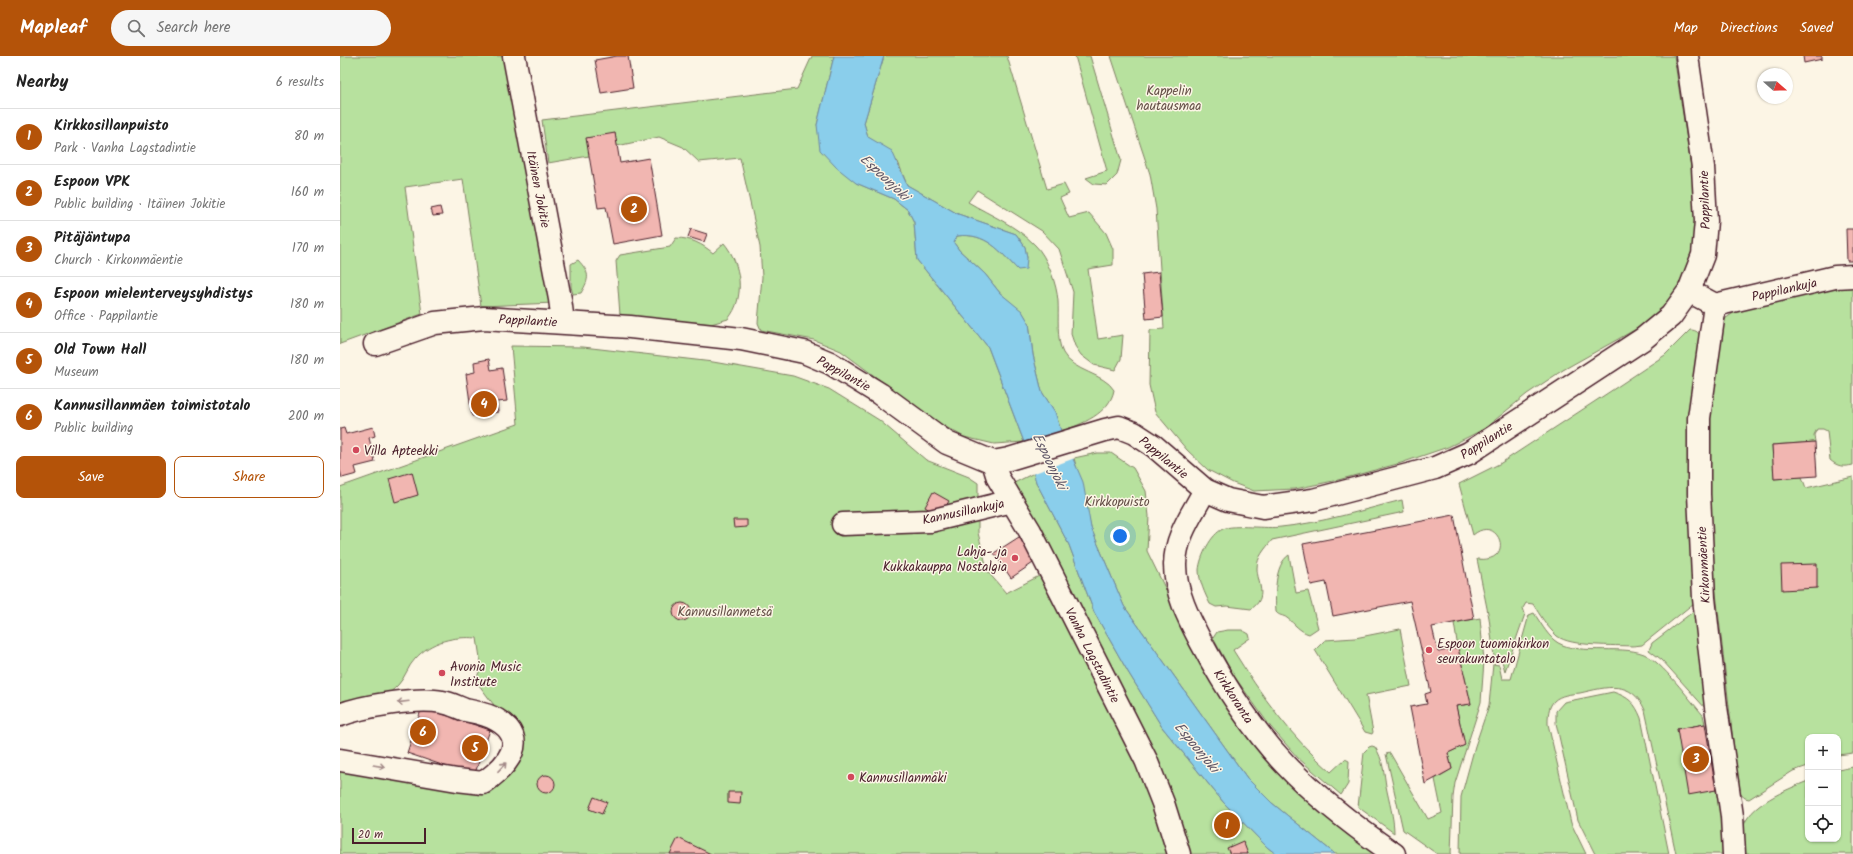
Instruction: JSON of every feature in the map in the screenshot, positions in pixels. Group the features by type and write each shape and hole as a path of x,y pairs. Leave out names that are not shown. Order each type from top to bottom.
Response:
{"street":[{"name":"Itäinen Jokitie","path":"514,56 563,322"},
{"name":"Pappilantie","path":"375,344 435,323 484,318 630,327 741,339 804,352 830,363 880,394 947,443 1001,461 1119,427 1134,433 1154,446 1205,490 1228,500 1263,506 1313,500 1447,463 1468,453 1643,339 1671,316 1689,291 1703,255 1706,221 1703,166 1687,56"},
{"name":"Pappilankuja","path":"1715,305 1835,277 1853,276"},
{"path":"1689,291 1715,305"},
{"name":"Kirkonmäentie","path":"1715,305 1699,418 1699,494 1704,598 1716,707 1732,816 1734,854"},
{"name":"Vanha Lagstadintie","path":"1001,461 998,478 1033,538 1146,760 1163,803 1179,854"},
{"name":"Kirkkoranta","path":"1205,490 1182,531 1175,565 1178,589 1198,635 1214,666 1256,729 1284,763 1311,789 1371,838 1394,854"},
{"name":"Kannusillankuja","path":"843,524 930,521 1012,501"},
{"path":"340,715 374,706 408,702 442,702 495,718 506,726 512,736 514,745 512,754 503,767 483,783 340,760"}],"green space":[{"path":"340,56 506,56 555,303 481,306 463,179 405,187 422,314 340,344"},
{"path":"812,56 834,56 817,125 856,183 894,199 908,210 914,222 917,260 988,347 1024,442 994,444 964,437 920,410 841,351 814,340 761,330 758,323 762,277 760,247 740,158 699,162 683,147 659,137 617,146 615,133 589,156 548,163 542,120 797,89"},
{"path":"884,56 1007,56 1047,189 1064,184 1069,194 1060,198 1069,218 1089,213 1106,233 1113,249 1113,265 1088,269 1098,339 1123,335 1121,359 1115,370 1094,365 1081,355 1075,346 1071,334 1073,292 1059,249 1042,231 977,190 968,202 1020,232 1035,245 1044,256 1051,271 1057,294 1059,341 1063,353 1074,364 1103,380 1114,390 1107,405 1094,417 1061,431 1055,412 1042,392 1033,355 1029,323 1022,312 1000,293 985,274 959,250 954,243 957,236 976,237 984,240 992,244 1018,270 1027,258 1025,247 1016,234 958,214 907,185 898,162 868,137 864,123"},
{"path":"1075,56 1090,56 1121,160 1117,175 1107,185 1094,184 1086,178 1107,171"},
{"name":"Kappelin hautausmaa","path":"1111,56 1674,56 1697,206 1697,235 1682,281 1672,300 1645,324 1563,370 1527,394 1484,429 1448,447 1401,463 1338,480 1295,489 1254,491 1233,483 1208,470 1187,450 1155,412 1149,385 1150,330 1164,329 1156,209 1150,174"},
{"path":"676,238 696,242 713,253 724,243 730,251 737,270 739,291 734,311 728,319 711,324 620,315 616,261 620,255 670,247"},
{"path":"578,260 587,272 587,279 581,293 573,294 571,287 571,264"},
{"path":"1853,284 1853,465 1841,466 1830,460 1827,431 1823,429 1817,429 1814,435 1815,442 1772,445 1774,479 1802,477 1806,488 1853,477 1853,753 1841,755 1841,734 1805,734 1805,767 1793,771 1749,799 1745,798 1739,793 1708,523 1705,439 1718,334 1726,318 1738,310"},
{"path":"1690,330 1697,332 1701,339 1694,603 1642,645 1633,646 1582,644 1564,640 1550,629 1533,604 1526,603 1523,608 1525,614 1505,671 1501,658 1494,657 1489,618 1477,559 1489,559 1497,554 1500,548 1500,541 1496,534 1490,530 1482,530 1473,535 1459,484 1501,463 1665,355"},
{"name":"Kannusillanmetsä","path":"511,346 583,347 713,362 793,376 829,389 879,420 926,460 969,477 978,483 978,533 988,572 1006,593 1041,575 1149,787 1170,854 340,854 340,766 478,787 520,740 476,681 481,665 477,638 451,639 428,648 415,659 400,682 385,696 378,700 356,707 340,710 340,487 518,424"},
{"name":"Kirkkopuisto","path":"1097,453 1111,453 1133,468 1146,491 1149,516 1147,551 1184,627 1241,726 1382,854 1335,854 1272,803 1247,778 1124,606 1091,528 1074,458"},
{"path":"1034,473 1036,482 1069,545 1094,612 1128,672 1162,727 1224,803 1267,847 1276,854 1191,854 1184,836 1012,484"},
{"path":"1402,500 1404,512 1272,540 1262,553 1257,564 1257,574 1261,590 1260,600 1251,609 1227,606 1216,607 1210,604 1204,592 1199,570 1207,546 1214,536 1223,529 1234,527 1275,527 1296,525 1342,516"},
{"path":"1289,555 1296,593 1308,591 1318,628 1309,634 1302,631 1287,618 1276,612 1276,581 1280,566"},
{"path":"1694,611 1697,612 1706,709 1662,660 1649,650 1652,643"},
{"path":"1534,613 1551,637 1563,645 1573,648 1634,651 1651,658 1667,673 1703,715 1705,724 1677,729 1716,790 1723,822 1725,854 1676,854 1645,710 1633,693 1625,689 1609,688 1559,697 1552,703 1548,715 1548,724 1571,823 1586,854 1460,854 1461,797 1475,746 1489,705 1493,664 1499,665 1502,679 1511,679 1529,615"},
{"path":"1480,618 1484,661 1481,702 1455,783 1453,797 1451,854 1437,854 1403,830 1386,754 1390,753 1428,819 1442,813 1435,779 1452,769 1448,753 1465,745 1456,706 1471,704 1458,648 1454,623"},
{"path":"1400,629 1411,686 1366,695 1373,732 1372,734 1365,732 1315,650 1325,640 1355,638"},
{"path":"1242,630 1249,634 1250,638 1233,650 1254,683 1278,715 1316,759 1331,772 1345,759 1349,761 1348,784 1341,795 1298,758 1270,726 1234,676 1213,638 1217,632"},
{"path":"1613,692 1631,701 1641,718 1669,854 1595,854 1578,820 1556,723 1556,711 1564,702"},
{"path":"1372,746 1375,747 1378,752 1383,766 1394,833 1358,807 1364,752"},
{"path":"1853,767 1853,854 1743,854 1743,829 1746,820 1752,812 1760,805 1780,793 1805,782 1805,842 1841,842 1841,769"}],"water":[{"name":"Espoonjoki","path":"834,56 884,56 864,123 868,137 892,151 907,185 958,214 1016,234 1025,247 1027,258 1026,269 1018,270 992,244 984,240 976,237 957,236 954,243 959,250 985,274 1000,293 1022,311 1029,323 1033,355 1042,392 1055,412 1061,431 1083,482 1091,528 1124,606 1247,778 1272,803 1335,854 1276,854 1267,847 1224,803 1162,727 1128,672 1094,612 1069,545 1036,482 1024,442 988,347 917,260 914,222 908,210 894,199 856,183 836,167 820,150 817,125"}],"pier":[{"path":"1063,431 1075,458 1032,474 1022,443"}],"building":[{"path":"617,56 628,56 633,88 601,93 595,60"},
{"path":"1803,56 1822,56 1822,59 1804,63"},
{"path":"615,133 620,163 649,158 662,235 613,244 606,207 598,208 586,138"},
{"path":"440,207 442,215 433,216 431,209"},
{"path":"691,229 707,234 704,242 688,237"},
{"path":"1846,229 1853,229 1853,261 1847,261"},
{"path":"1159,272 1163,317 1146,319 1142,274"},
{"path":"489,359 491,370 502,368 507,401 497,402 498,412 472,416 466,374 475,372 474,362"},
{"name":"Villa Apteekki","path":"373,427 375,436 369,438 375,462 355,467 357,474 342,478 340,470 340,429 344,428 346,434"},
{"path":"1815,442 1817,476 1774,479 1772,445"},
{"path":"412,472 418,495 395,502 389,479"},
{"path":"933,492 949,501 940,516 925,507"},
{"name":"Espoon tuomiokirkon seurakuntatalo","path":"1454,515 1474,619 1432,627 1438,652 1458,648 1471,704 1456,706 1465,745 1448,753 1452,769 1425,784 1410,707 1427,704 1425,694 1431,692 1410,601 1333,616 1326,582 1311,585 1303,544"},
{"path":"733,520 747,520 747,527 734,528"},
{"path":"1019,537 1036,561 1011,578 994,553"},
{"path":"1817,564 1817,588 1782,590 1781,565"},
{"path":"678,603 686,603 691,608 689,619 686,621 678,621 673,616 673,608"},
{"path":"422,707 490,730 474,776 407,753"},
{"path":"1705,724 1716,790 1688,795 1677,729"},
{"path":"546,775 552,778 555,784 552,790 546,793 540,790 537,784 540,778"},
{"path":"728,792 741,792 740,804 728,803"},
{"path":"594,797 607,802 602,814 589,809"},
{"path":"678,838 711,854 670,854"},
{"path":"1243,841 1248,854 1230,854 1227,848"}],"place":[{"name":"Espoon VPK","path":"634,209"},
{"name":"Espoon mielenterveysyhdistys","path":"484,404"},
{"name":"Villa Apteekki","path":"356,450"},
{"name":"Lahja- ja Kukkakauppa Nostalgia","path":"1015,558"},
{"name":"Espoon tuomiokirkon seurakuntatalo","path":"1429,650"},
{"name":"Avonia Music Institute","path":"442,673"},
{"name":"Kannusillanmäen toimistotalo","path":"423,732"},
{"name":"Old Town Hall","path":"475,748"},
{"name":"Pitäjäntupa","path":"1696,759"},
{"name":"Kannusillanmäki","path":"851,777"},
{"name":"Kirkkosillanpuisto","path":"1227,825"}]}
